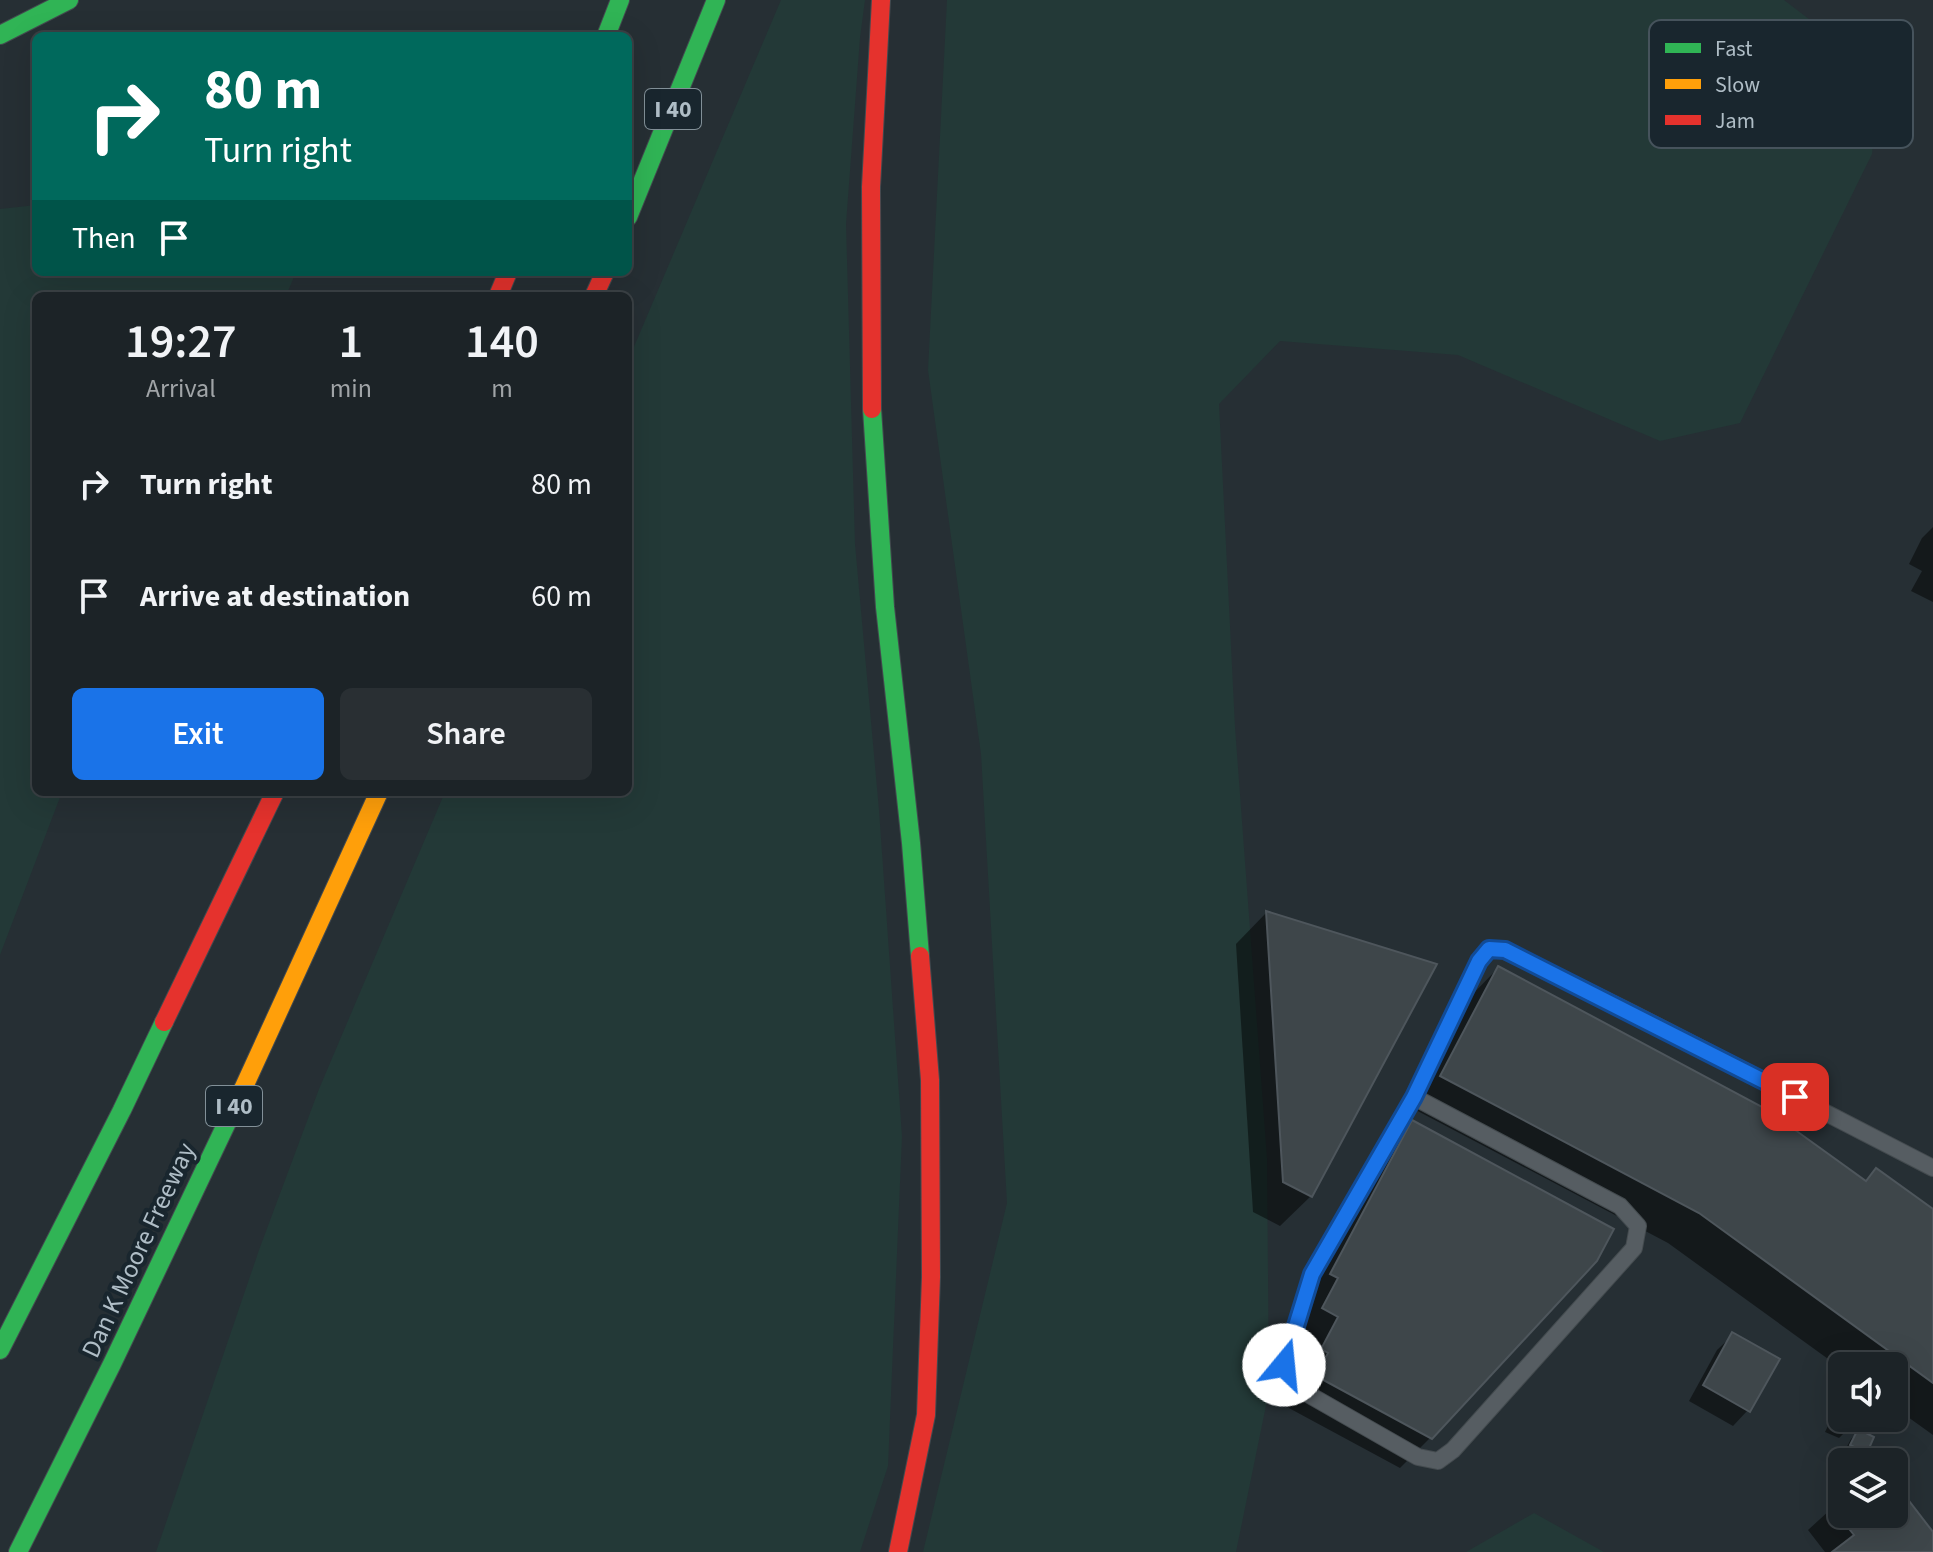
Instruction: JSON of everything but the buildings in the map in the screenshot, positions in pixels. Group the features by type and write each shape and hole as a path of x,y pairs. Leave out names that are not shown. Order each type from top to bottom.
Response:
{"highway":[{"path":"0,35 69,0"},
{"path":"608,32 620,0"},
{"name":"I 40","path":"632,207 716,0"},
{"path":"881,0 871,187 871,394 885,607 911,843 930,1080 931,1277 926,1415 898,1552"},
{"path":"0,1350 129,1097 273,796"},
{"name":"Dan K Moore Freeway","path":"18,1552 86,1419 377,796"}],"lane":[{"path":"1414,1097 1620,1206 1638,1226 1634,1248 1453,1450 1438,1461 1418,1457 1306,1393 1294,1383 1284,1365 1312,1274 1414,1097 1479,961 1489,949 1505,950 1933,1168"}],"green space":[{"path":"781,0 865,0 846,224 855,544 879,810 902,1136 888,1466 860,1552 156,1552 259,1250 319,1089 443,796 632,796 632,352"},
{"path":"947,0 1784,0 1810,20 1649,20 1649,148 1873,148 1740,423 1660,441 1458,355 1280,341 1219,404 1235,727 1267,1158 1269,1391 1236,1552 923,1552 1007,1203 981,754 928,370"},
{"path":"32,205 32,276 294,276 288,292 32,292 32,796 60,796 0,955 0,209"},
{"path":"1534,1513 1604,1552 1466,1552"}],"traffic: fast":[{"path":"0,35 69,0"},
{"path":"608,32 620,0"},
{"path":"632,207 716,0"},
{"path":"872,409 885,607 920,956"},
{"path":"0,1350 164,1022"},
{"path":"18,1552 243,1089"}],"traffic: slow":[{"path":"243,1089 377,796"}],"traffic: jam":[{"path":"872,409 871,187 881,0"},
{"path":"500,292 506,276"},
{"path":"596,292 603,276"},
{"path":"164,1022 273,796"},
{"path":"898,1552 926,1415 931,1277 930,1080 920,956"}],"route":[{"path":"1284,1365 1312,1274 1414,1097 1479,961 1489,949 1505,950 1795,1097"}]}
